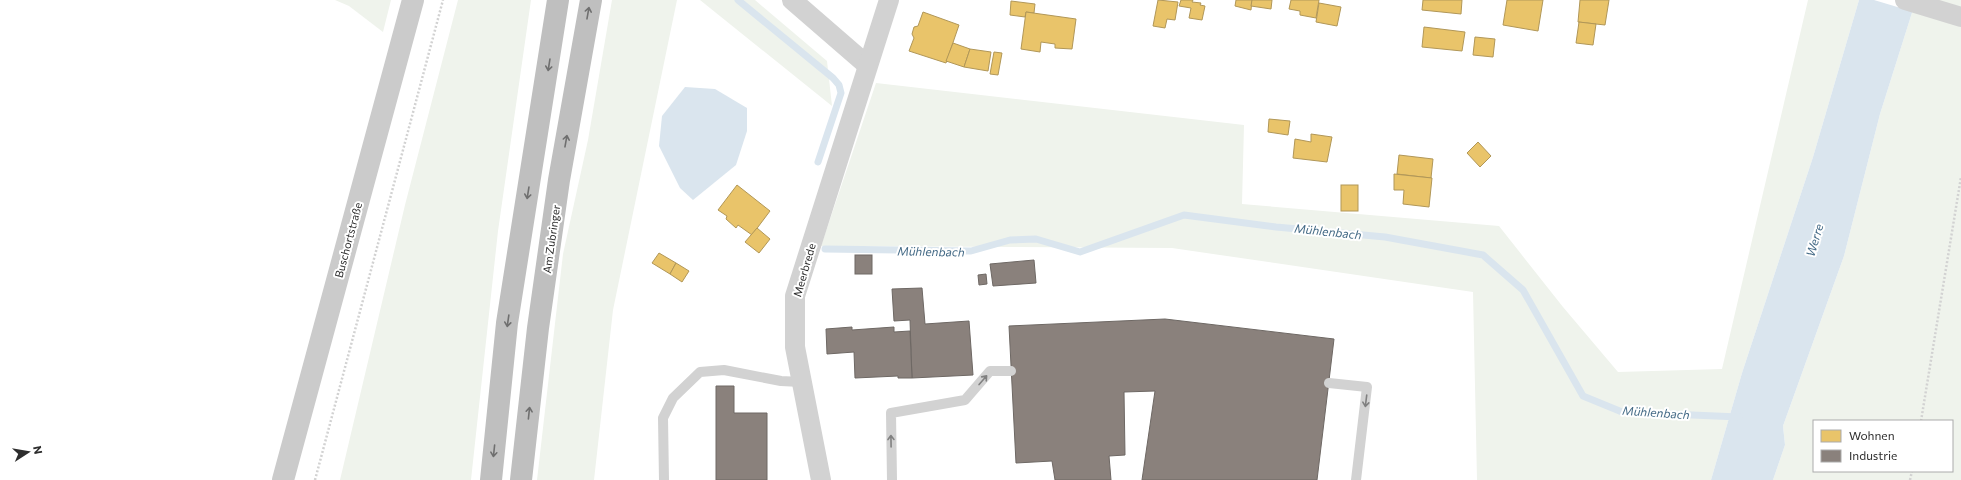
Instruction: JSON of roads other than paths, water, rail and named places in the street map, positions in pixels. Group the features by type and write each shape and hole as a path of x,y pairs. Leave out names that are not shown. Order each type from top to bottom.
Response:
{"highway":[{"path":"491,480 507,323 558,0"},
{"name":"Am Zubringer","path":"521,480 540,313 559,180 591,0"}],"main road":[{"name":"Buschortstraße","path":"283,480 413,0"}],"street":[{"path":"792,0 867,65"},
{"name":"Meerbrede","path":"821,480 794,347 795,296 867,65 889,0"},
{"path":"1905,0 1961,17"}],"lane":[{"path":"664,480 663,418 673,398 700,372 724,370 782,381 802,382"},
{"path":"892,480 891,413 965,400 990,371 1011,371"},
{"path":"1329,383 1368,387 1356,480"}],"water":[{"name":"Werre","path":"1859,0 1916,0 1880,114 1844,256 1783,426 1785,445 1773,480 1711,480 1742,373 1813,157"},
{"path":"685,87 715,89 747,108 747,131 736,165 693,200 680,188 659,146 662,116"}],"waterway":[{"name":"Mühlenbach","path":"738,0 833,78 839,85 841,93 818,162"},
{"name":"Mühlenbach","path":"825,249 971,251 1010,240 1036,239 1080,252 1184,215 1276,227 1385,237 1483,255 1523,290 1583,396 1622,412 1739,417"}]}
